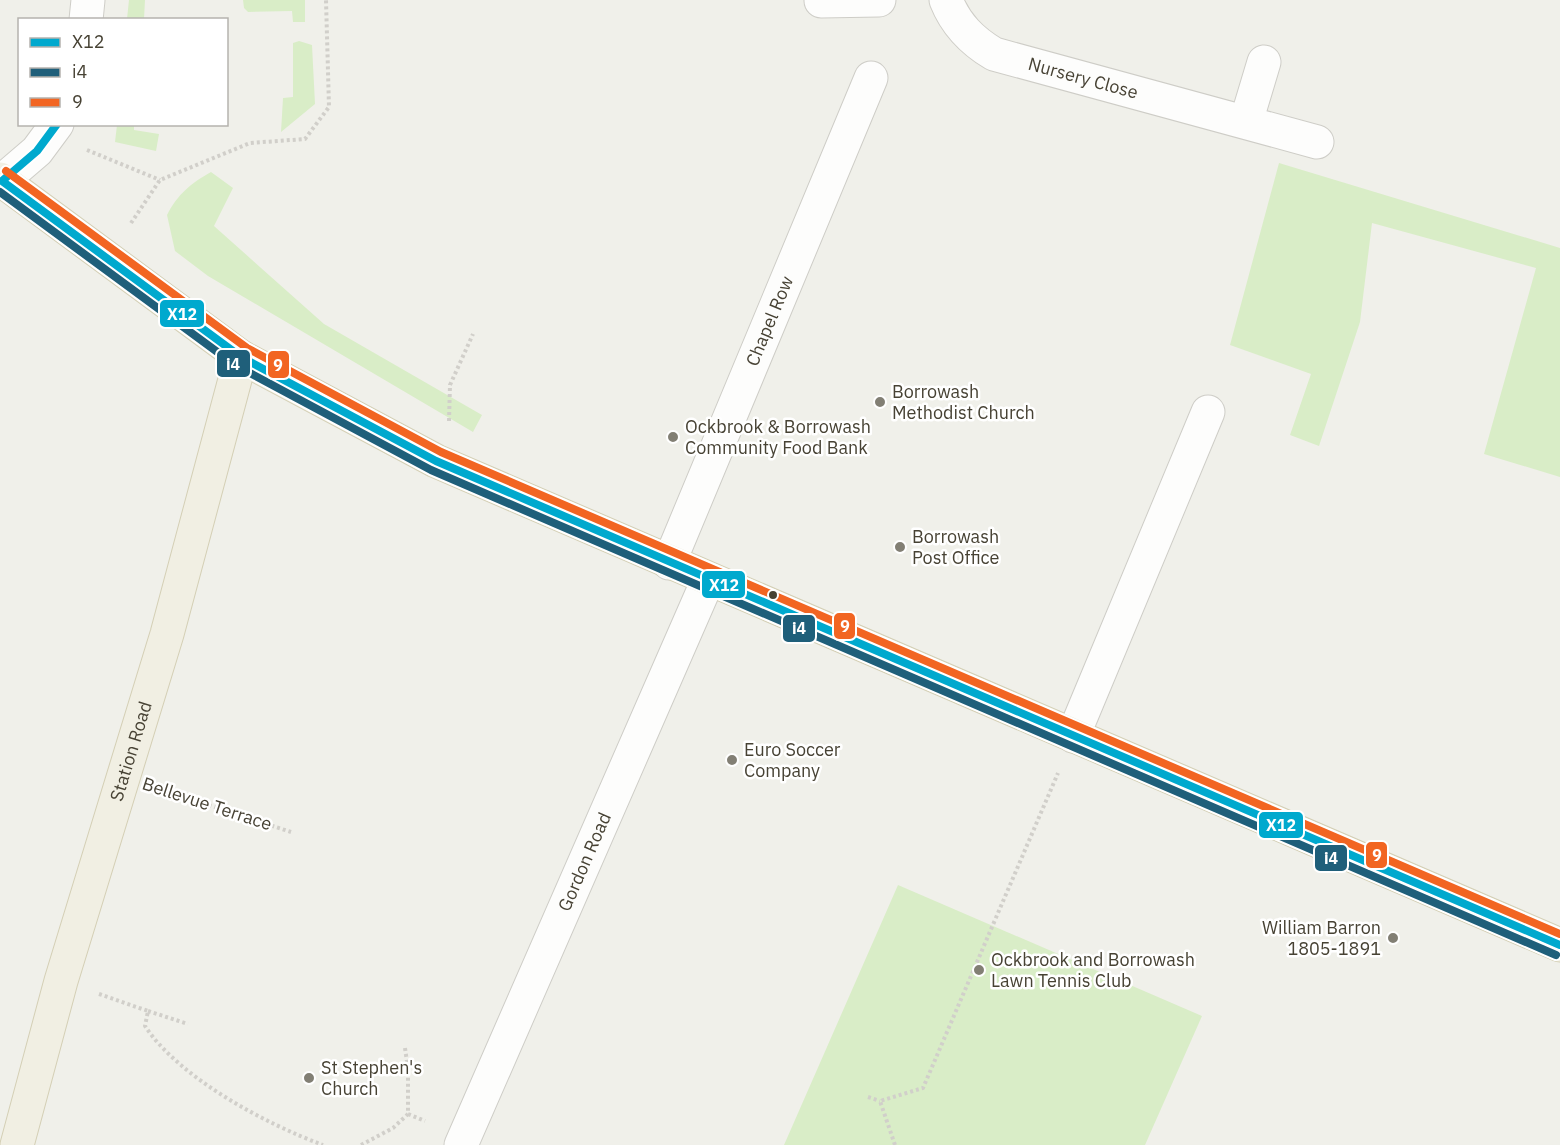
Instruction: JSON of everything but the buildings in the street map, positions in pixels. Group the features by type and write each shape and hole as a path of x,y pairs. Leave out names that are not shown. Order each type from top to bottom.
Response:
{"main road":[{"path":"1,180 241,357 448,467 1560,945"},
{"name":"Station Road","path":"17,1145 62,981 167,634 241,357"}],"street":[{"path":"86,18 88,0"},
{"path":"821,1 879,0"},
{"name":"Nursery Close","path":"946,0 960,27 976,43 994,54 1317,142"},
{"path":"1246,122 1264,62"},
{"name":"Chapel Row","path":"669,563 871,78"},
{"path":"1,180 54,130"},
{"path":"1073,736 1208,412"},
{"name":"Gordon Road","path":"461,1145 708,580"}],"path":[{"path":"107,259 160,180 250,143 305,139 329,107 326,0"},
{"path":"54,130 160,180"},
{"path":"448,467 450,385 473,334"},
{"path":"868,1097 880,1101 923,1088 1073,736"},
{"name":"Bellevue Terrace","path":"122,777 291,832"},
{"path":"62,981 188,1024"},
{"path":"148,1011 145,1026 156,1043 189,1070 235,1104 286,1131 323,1145"},
{"path":"361,1145 393,1128 408,1114 408,1069 405,1048"},
{"path":"880,1101 895,1145"}],"green space":[{"path":"129,0 145,0 144,18 127,18"},
{"path":"243,0 305,0 305,22 293,22 292,11 248,12 244,8"},
{"path":"299,41 312,45 315,104 281,132 283,98 293,97 293,43"},
{"path":"117,126 134,126 134,130 159,134 156,151 115,142"},
{"path":"1279,163 1560,248 1560,477 1484,454 1536,268 1372,223 1360,322 1319,446 1290,435 1311,374 1230,345"},
{"path":"211,172 233,188 214,226 324,324 482,415 473,432 208,276 175,251 167,215 185,190"},
{"name":"Ockbrook and Borrowash Lawn Tennis Club","path":"898,885 1202,1016 1145,1145 784,1145"}],"transit line":[{"name":"X12","path":"56,126 37,151 2,181 241,357 436,461 1560,945"},
{"name":"9","path":"6,171 247,348 441,452 1560,934"},
{"name":"i4","path":"0,192 235,365 431,470 1556,955"}],"place":[{"name":"Borrowash Methodist Church","path":"880,402"},
{"name":"Ockbrook & Borrowash Community Food Bank","path":"673,437"},
{"name":"Borrowash Post Office","path":"900,547"},
{"name":"Euro Soccer Company","path":"732,760"},
{"name":"William Barron 1805-1891","path":"1393,938"},
{"name":"Ockbrook and Borrowash Lawn Tennis Club","path":"979,970"},
{"name":"St Stephen's Church","path":"309,1078"}]}
